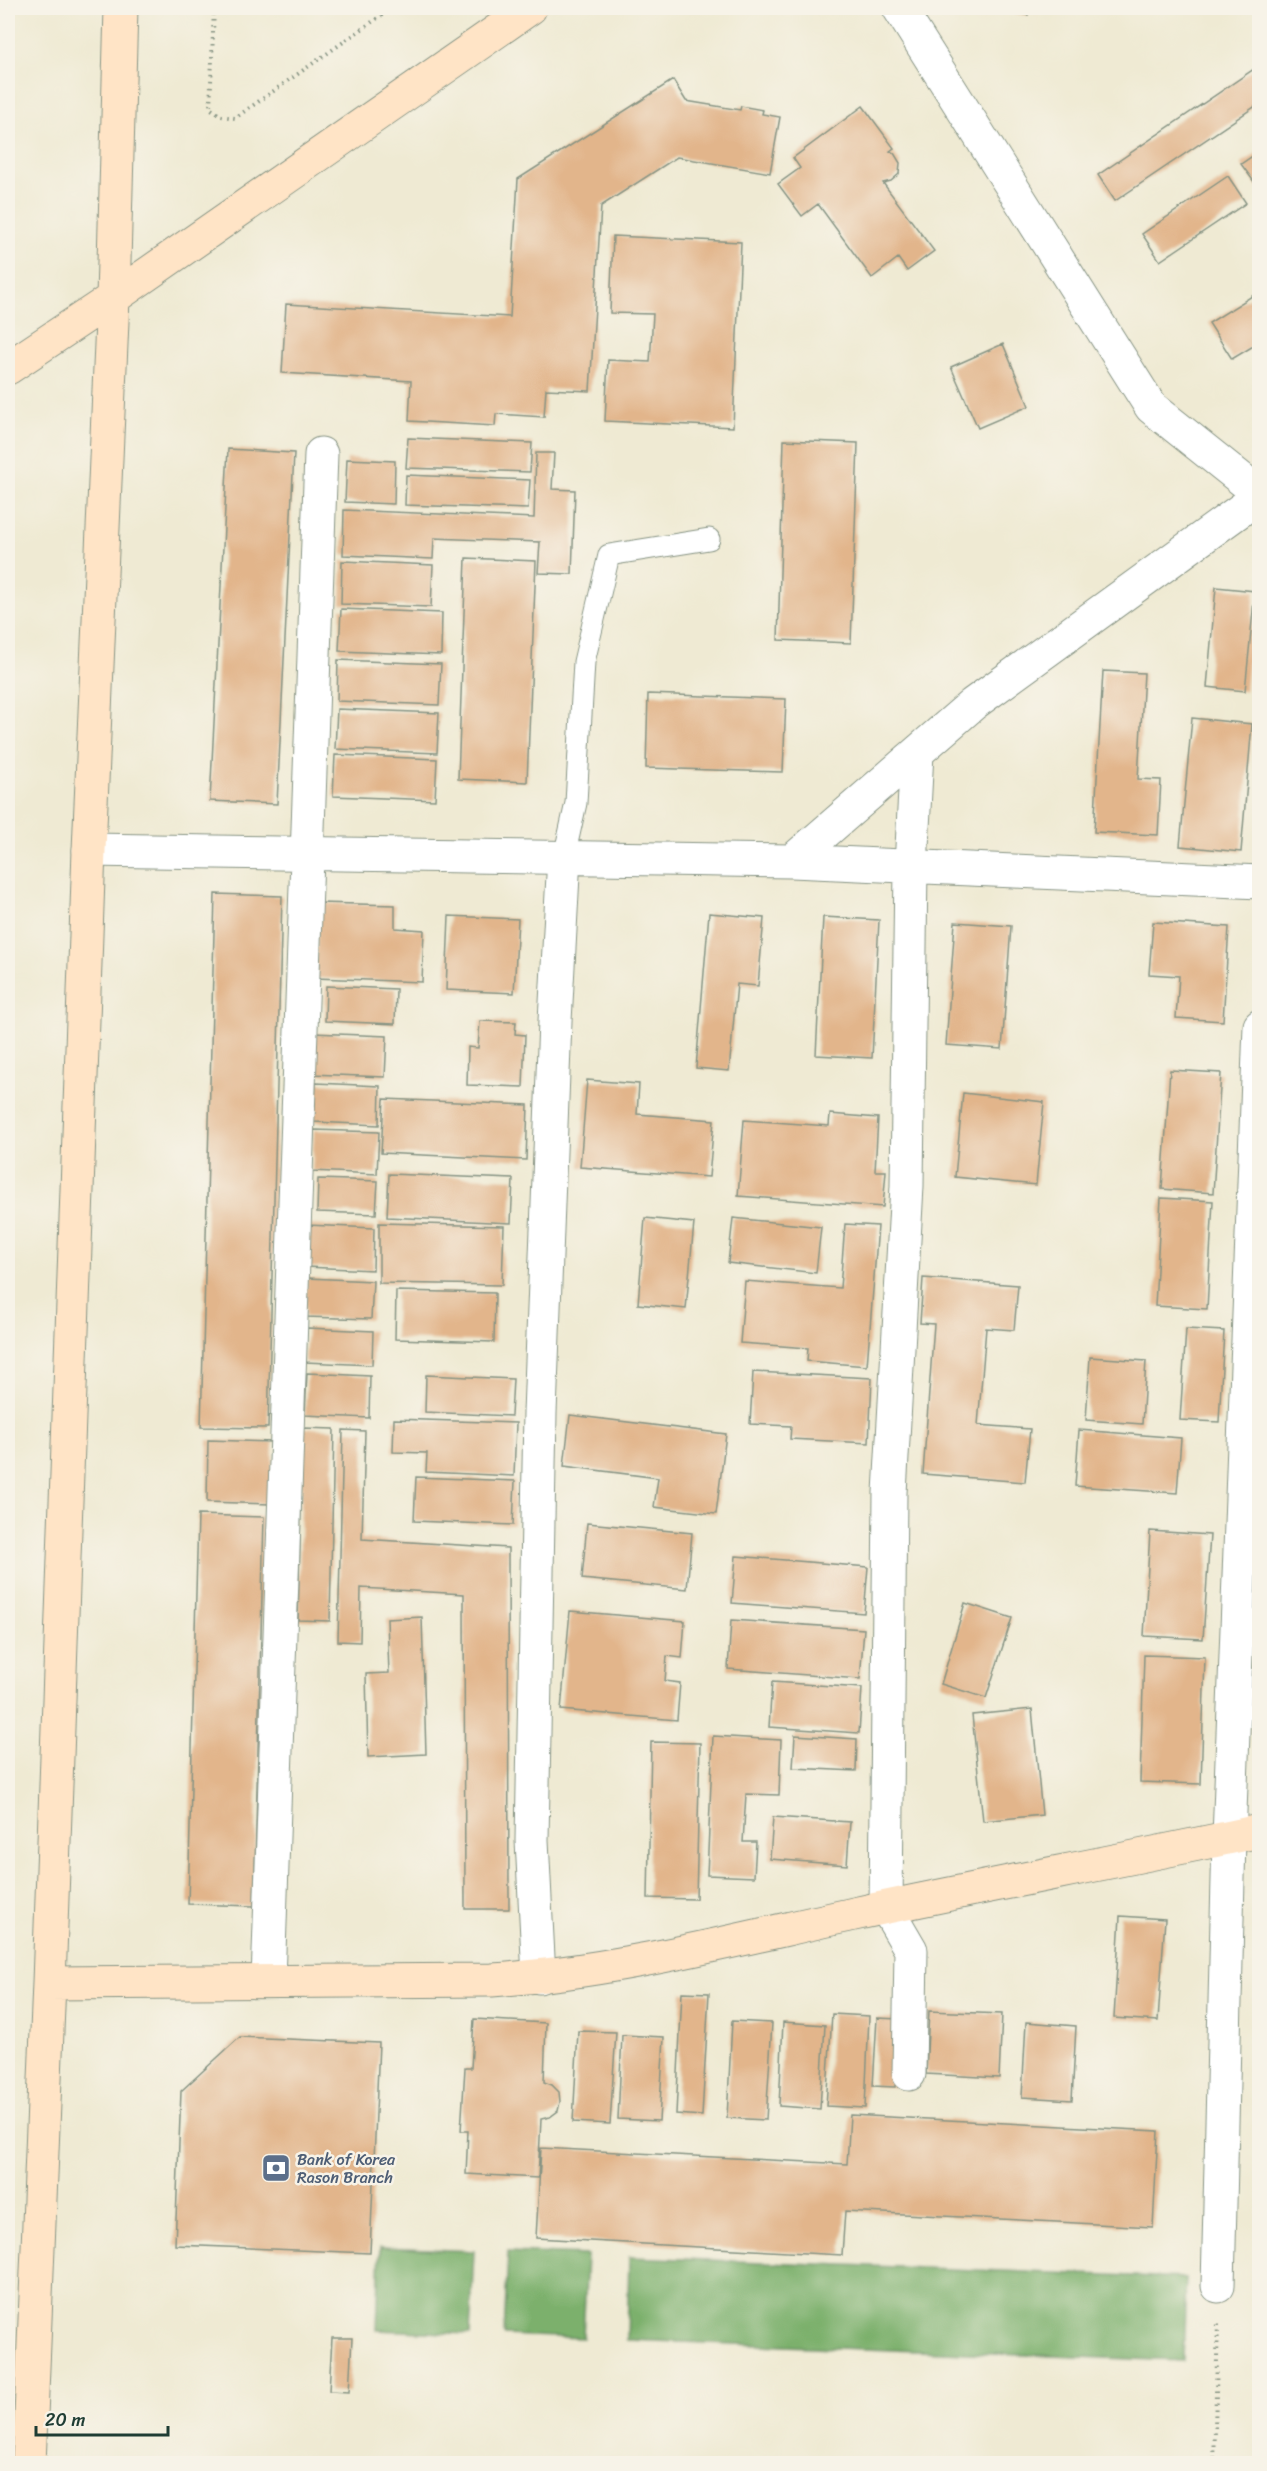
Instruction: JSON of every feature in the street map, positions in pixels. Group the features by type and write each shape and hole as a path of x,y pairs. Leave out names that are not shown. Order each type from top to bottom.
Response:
{"main road":[{"path":"29,2463 49,1983 89,850 113,298 122,8"},
{"path":"8,368 113,298 530,8"},
{"path":"49,1983 492,1980 539,1977 616,1965 1244,1834"}],"street":[{"path":"792,861 973,704 1260,495 1151,407 899,8"},
{"path":"268,1982 321,454"},
{"path":"909,2074 911,1950 886,1907 890,1493 907,1185 911,866 917,753"},
{"path":"89,850 792,861 1260,882"},
{"path":"539,1977 532,1840 540,1413 555,1021 564,857"},
{"path":"1218,2286 1244,1834 1260,1026"}],"lane":[{"path":"564,857 576,803 584,662 609,555 709,539"}],"path":[{"path":"213,8 210,108 221,116 235,118 392,8"},
{"path":"1214,2463 1218,2286"}],"green space":[{"path":"380,2247 474,2251 470,2334 377,2330"},
{"path":"508,2252 587,2255 583,2338 504,2335"},
{"path":"629,2257 1186,2278 1183,2361 627,2340"}],"pier":[{"path":"18,8 227,8 224,62 10,212"}],"building":[{"path":"972,8 1029,8 1028,15"},
{"path":"1260,65 1260,103 1115,201 1098,175"},
{"path":"673,80 686,101 740,110 741,106 763,110 762,114 780,117 770,173 677,157 601,206 590,391 546,389 544,417 496,414 495,426 409,421 411,381 282,373 286,304 510,317 518,179"},
{"path":"863,106 894,148 890,151 900,163 899,174 891,181 883,183 934,251 907,271 898,258 872,278 818,204 802,216 778,184 800,168 793,158"},
{"path":"1260,151 1260,190 1241,164"},
{"path":"1228,176 1246,203 1160,261 1142,234"},
{"path":"613,236 741,242 733,427 605,421 608,360 650,362 653,314 610,313"},
{"path":"1260,291 1260,342 1232,359 1209,323"},
{"path":"1003,344 1029,406 978,428 951,367"},
{"path":"408,438 532,443 530,472 406,468"},
{"path":"784,440 858,443 851,643 778,640"},
{"path":"228,449 294,453 277,804 210,801"},
{"path":"536,453 554,453 552,489 575,490 572,574 538,573 540,542 434,538 433,559 343,555 344,510 534,518"},
{"path":"347,459 395,461 394,504 345,502"},
{"path":"406,475 530,480 528,509 405,505"},
{"path":"466,558 536,561 527,782 458,779"},
{"path":"342,561 433,565 431,607 341,604"},
{"path":"1216,587 1255,591 1245,691 1207,687"},
{"path":"341,609 442,613 441,655 339,651"},
{"path":"338,660 441,664 439,705 337,701"},
{"path":"1103,671 1144,673 1138,779 1161,780 1158,835 1094,832"},
{"path":"648,694 786,699 783,772 646,768"},
{"path":"337,709 439,713 437,753 335,749"},
{"path":"1192,718 1252,724 1241,852 1180,846"},
{"path":"335,755 437,759 435,800 333,796"},
{"path":"215,894 282,896 268,1428 201,1427"},
{"path":"319,903 395,905 395,928 424,930 422,982 315,978"},
{"path":"709,913 764,918 758,986 737,984 729,1071 696,1068"},
{"path":"449,916 518,919 514,993 446,990"},
{"path":"823,917 879,920 872,1058 816,1055"},
{"path":"955,922 1011,926 1002,1049 946,1045"},
{"path":"1153,922 1229,927 1223,1021 1176,1018 1179,976 1149,974"},
{"path":"326,986 396,989 395,1024 325,1021"},
{"path":"480,1021 516,1022 515,1034 525,1035 523,1087 467,1085 468,1047 478,1048"},
{"path":"312,1033 387,1036 385,1077 311,1074"},
{"path":"1170,1070 1221,1073 1213,1193 1162,1189"},
{"path":"587,1080 639,1084 637,1114 714,1120 709,1177 580,1167"},
{"path":"316,1083 380,1086 379,1125 314,1122"},
{"path":"963,1093 1044,1102 1036,1185 955,1177"},
{"path":"384,1099 528,1105 526,1160 381,1153"},
{"path":"830,1114 878,1118 875,1171 886,1171 883,1207 738,1196 744,1120 829,1126"},
{"path":"314,1130 379,1132 377,1174 312,1171"},
{"path":"389,1174 513,1179 511,1223 387,1217"},
{"path":"318,1179 378,1181 376,1214 317,1212"},
{"path":"1161,1198 1213,1201 1207,1309 1155,1306"},
{"path":"645,1218 694,1223 686,1309 638,1304"},
{"path":"733,1218 821,1227 816,1273 728,1263"},
{"path":"379,1223 504,1226 502,1285 379,1283"},
{"path":"845,1224 878,1226 867,1366 807,1361 808,1348 740,1343 745,1281 840,1288"},
{"path":"307,1225 374,1228 373,1270 305,1267"},
{"path":"307,1278 373,1281 371,1319 305,1317"},
{"path":"923,1278 1018,1285 1014,1330 986,1328 978,1425 1030,1429 1025,1482 923,1474 934,1324 920,1323"},
{"path":"396,1291 495,1293 494,1342 395,1339"},
{"path":"307,1328 373,1331 372,1365 305,1362"},
{"path":"1186,1329 1224,1331 1219,1422 1180,1420"},
{"path":"1090,1357 1146,1361 1142,1424 1086,1420"},
{"path":"753,1372 872,1378 869,1443 790,1439 791,1426 750,1424"},
{"path":"307,1373 370,1376 369,1418 305,1415"},
{"path":"426,1375 513,1379 511,1416 425,1412"},
{"path":"570,1415 726,1434 716,1514 654,1507 658,1478 564,1466"},
{"path":"394,1419 516,1423 514,1476 426,1472 427,1453 393,1452"},
{"path":"303,1428 334,1429 330,1621 298,1620"},
{"path":"343,1430 365,1431 362,1539 508,1548 509,1909 465,1909 464,1594 361,1588 360,1642 338,1641"},
{"path":"1079,1430 1181,1438 1177,1493 1075,1486"},
{"path":"208,1440 273,1442 271,1504 207,1502"},
{"path":"416,1477 515,1481 513,1525 414,1521"},
{"path":"198,1515 264,1517 254,1906 188,1904"},
{"path":"587,1523 692,1533 687,1589 582,1579"},
{"path":"1150,1531 1210,1535 1203,1639 1144,1636"},
{"path":"736,1556 868,1567 864,1613 732,1603"},
{"path":"965,1603 1012,1618 986,1698 941,1684"},
{"path":"570,1611 685,1621 682,1658 667,1656 665,1681 680,1683 677,1720 561,1710"},
{"path":"422,1617 426,1754 368,1757 366,1674 389,1673 387,1619"},
{"path":"731,1620 864,1629 860,1679 728,1669"},
{"path":"1144,1655 1205,1657 1201,1784 1140,1782"},
{"path":"772,1682 862,1688 859,1733 769,1727"},
{"path":"1032,1709 1042,1815 983,1821 972,1715"},
{"path":"795,1735 857,1739 856,1771 793,1768"},
{"path":"713,1736 781,1740 779,1795 746,1794 743,1842 756,1842 754,1877 707,1875"},
{"path":"651,1742 700,1743 696,1899 648,1898"},
{"path":"773,1817 850,1822 847,1865 770,1859"},
{"path":"1120,1916 1165,1919 1158,2021 1114,2018"},
{"path":"682,1992 709,1993 702,2116 676,2114"},
{"path":"929,2011 1002,2014 999,2078 926,2074"},
{"path":"832,2014 869,2016 865,2108 826,2106"},
{"path":"877,2018 899,2019 895,2087 873,2086"},
{"path":"474,2019 546,2023 544,2082 552,2085 559,2092 560,2102 558,2111 550,2117 541,2119 538,2178 466,2174 468,2131 461,2131 465,2068 471,2068"},
{"path":"732,2021 772,2023 766,2120 727,2118"},
{"path":"783,2022 825,2025 820,2109 779,2106"},
{"path":"1026,2022 1076,2026 1072,2100 1022,2097"},
{"path":"578,2031 616,2032 610,2124 573,2122"},
{"path":"622,2035 664,2037 659,2121 618,2119"},
{"name":"Bank of Korea Rason Branch","path":"240,2037 379,2043 370,2253 175,2245 181,2091"},
{"path":"850,2115 1158,2131 1153,2227 845,2211 842,2255 536,2238 541,2148 847,2164"},
{"path":"332,2338 352,2338 349,2392 329,2391"}],"place":[{"name":"Bank of Korea Rason Branch","path":"276,2168"}]}
